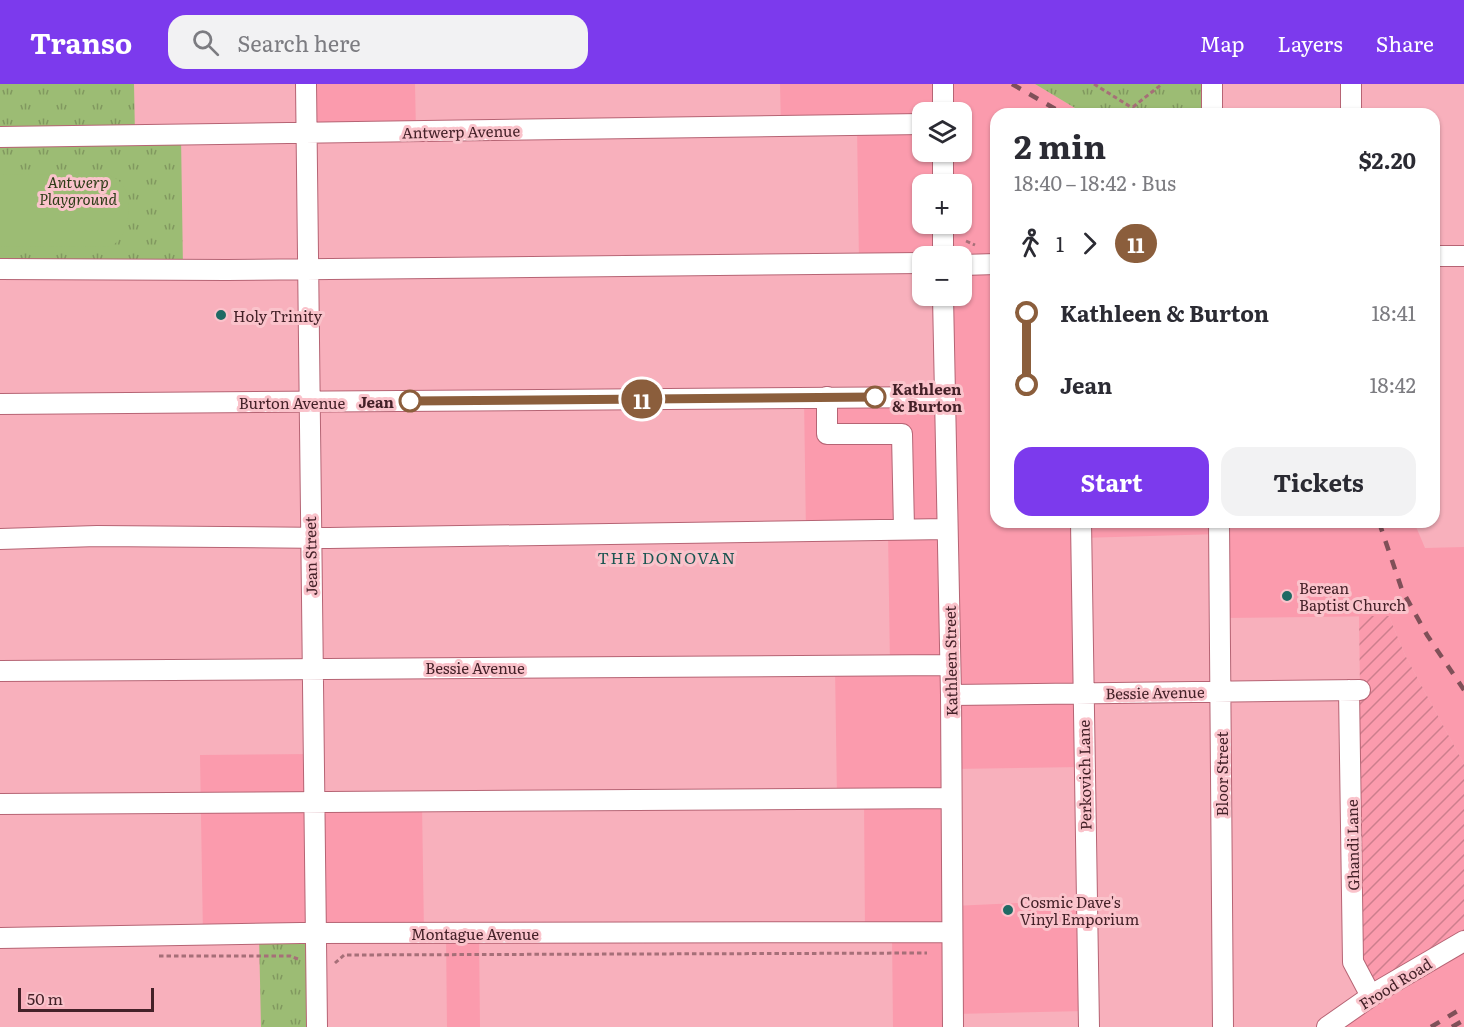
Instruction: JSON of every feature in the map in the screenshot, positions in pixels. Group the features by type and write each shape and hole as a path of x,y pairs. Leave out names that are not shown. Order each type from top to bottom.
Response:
{"street":[{"name":"Jean Street","path":"306,84 317,1027"},
{"path":"943,84 943,102"},
{"path":"1212,84 1212,108"},
{"path":"1351,84 1351,108"},
{"name":"Antwerp Avenue","path":"0,137 912,124"},
{"path":"1440,256 1464,256"},
{"path":"0,269 307,269 912,263"},
{"path":"972,265 990,264"},
{"name":"Kathleen Street","path":"943,306 951,695 953,1027"},
{"path":"827,397 827,434 902,434 904,530"},
{"name":"Burton Avenue","path":"0,404 944,397"},
{"name":"Perkovich Lane","path":"1081,528 1089,1027"},
{"name":"Bloor Street","path":"1219,528 1223,1027"},
{"path":"0,539 97,536 310,538 947,529"},
{"name":"Bessie Avenue","path":"0,670 950,665"},
{"name":"Bessie Avenue","path":"951,695 1354,690"},
{"name":"Ghandi Lane","path":"1354,690 1353,962 1371,996"},
{"path":"0,804 315,804 951,798"},
{"name":"Montague Avenue","path":"0,938 317,933 951,932"},
{"name":"Frood Road","path":"1327,1027 1371,996 1464,942"}],"path":[{"path":"1094,84 1133,108 1162,84"},
{"path":"335,963 344,956 927,953"}],"shaded area":[{"path":"307,84 415,84 416,133 307,135"},
{"path":"780,84 1035,84 1075,108 990,108 990,528 1417,528 1425,548 1464,547 1464,764 1405,655 1389,616 1221,618 1220,534 1080,538 1082,767 952,769 953,906 1083,900 1086,1011 955,1014 955,1027 893,1027 892,934 865,933 864,798 837,798 835,667 890,666 888,531 806,532 804,398 946,398 946,306 972,306 972,246 912,246 912,259 859,262 857,126 781,128"},
{"path":"1359,616 1389,616 1405,655 1464,764 1464,945 1382,993 1354,962 1350,692 1360,691"},
{"path":"315,754 316,805 422,804 424,934 203,936 200,755"},
{"path":"446,934 479,934 480,1027 447,1027"},
{"path":"1464,945 1464,1027 1332,1027"}],"green space":[{"name":"Antwerp Playground","path":"0,84 134,84 135,136 181,136 183,268 0,268"},
{"path":"1035,84 1213,84 1214,108 1075,108"},
{"path":"100,173 112,176 119,181 128,198 126,226 117,242 110,247 0,246 0,175"},
{"path":"318,934 318,1027 261,1027 259,935"}],"railway":[{"path":"1012,84 1054,108"},
{"path":"1381,528 1402,590 1427,635 1464,690"},
{"path":"1431,1027 1464,1007"},
{"path":"1452,1027 1464,1020"}],"bus line":[{"name":"11","path":"410,401 875,397"}],"place":[{"name":"Holy Trinity","path":"221,315"},
{"name":"Kathleen & Burton","path":"875,397"},
{"name":"Jean","path":"410,401"},
{"name":"Berean Baptist Church","path":"1287,596"},
{"name":"Cosmic Dave's Vinyl Emporium","path":"1008,910"}],"district":[{"name":"THE DONOVAN","path":"667,557"}]}
